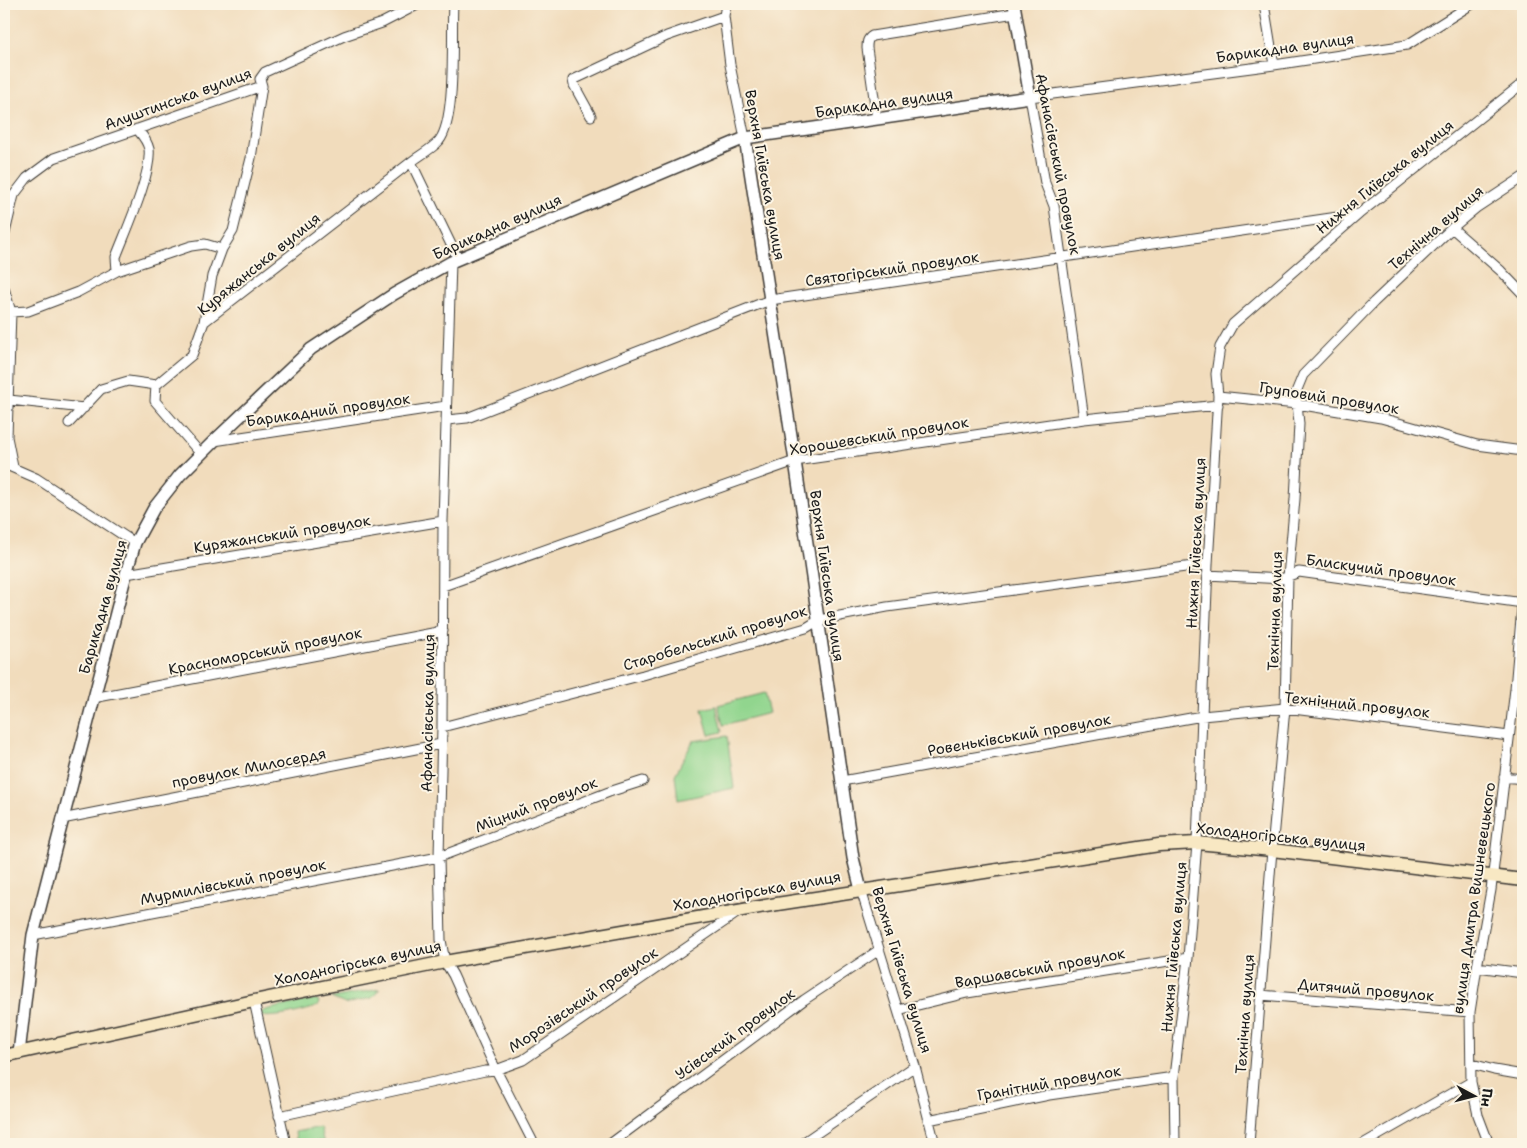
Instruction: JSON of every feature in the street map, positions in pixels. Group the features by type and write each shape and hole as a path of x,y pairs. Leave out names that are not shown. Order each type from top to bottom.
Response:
{"main road":[{"name":"Холодногірська вулиця","path":"4,1056 254,1001 445,962 742,909 1159,845 1197,843 1272,850 1523,880"}],"street":[{"name":"Алуштинська вулиця","path":"4,237 14,196 27,178 54,158 262,86 260,79 265,72 344,36 382,23 419,4"},
{"path":"411,162 439,141 446,126 451,95 453,4"},
{"name":"Верхня Гиївська вулиця","path":"726,4 724,16 730,65 746,138 853,858 915,1066 935,1144"},
{"path":"1264,4 1274,65"},
{"name":"Барикадна вулиця","path":"19,1053 33,935 135,543 154,508 180,475 311,349 394,294 454,260 746,138 1407,45 1472,4"},
{"path":"877,119 867,48 869,38 1014,8"},
{"name":"Афанасівський провулок","path":"1014,8 1045,183 1054,206 1084,419"},
{"path":"591,116 573,80 667,36 724,16"},
{"name":"Нижня Гиївська вулиця","path":"1175,1144 1174,1077 1188,958 1197,843 1208,564 1218,401 1216,374 1220,347 1233,324 1359,214 1523,83"},
{"path":"204,322 212,276 222,249 233,231 251,158 262,86"},
{"path":"117,271 116,256 146,175 149,150 146,140 137,129"},
{"name":"Афанасівська вулиця","path":"411,162 454,260 446,406 443,521 439,856 441,940 445,962 453,975 496,1070 534,1144"},
{"name":"Куряжанська вулиця","path":"156,385 192,355 204,322 411,162"},
{"name":"Технічна вулиця","path":"1249,1144 1272,850 1286,708 1288,576 1296,489 1299,424 1296,392 1303,375 1374,302 1452,228 1476,208 1523,177"},
{"name":"Святогірський провулок","path":"447,420 467,418 770,300 1359,214"},
{"path":"1452,228 1523,294"},
{"path":"11,312 28,310 78,292 117,271 192,246 205,244 222,249"},
{"path":"4,288 11,312 7,437 8,465 36,478 135,543"},
{"path":"69,424 101,389 128,380 156,385 155,401 201,454"},
{"path":"9,400 84,408"},
{"name":"Груповий провулок","path":"1218,401 1297,404 1381,418 1477,446 1523,451"},
{"name":"Хорошевський провулок","path":"443,586 795,461 1218,401"},
{"name":"Барикадний провулок","path":"214,441 446,406"},
{"name":"Куряжанський провулок","path":"126,574 443,521"},
{"name":"Старобельський провулок","path":"442,727 644,675 806,628 819,620 887,607 1208,564"},
{"name":"Блискучий провулок","path":"1208,575 1281,579 1299,572 1523,600"},
{"name":"вулиця Дмитра Вишневецького","path":"1489,1144 1478,1115 1471,1082 1470,1012 1491,890 1509,736 1519,689 1523,600"},
{"name":"Красноморський провулок","path":"94,698 442,631"},
{"name":"Технічний провулок","path":"1202,716 1286,708 1509,736"},
{"name":"Ровеньківський провулок","path":"842,781 1202,716"},
{"name":"провулок Милосердя","path":"62,819 441,744"},
{"path":"1504,777 1523,780"},
{"name":"Міцний провулок","path":"439,856 643,781"},
{"name":"Мурмилівський провулок","path":"33,935 439,856"},
{"name":"Морозівський провулок","path":"279,1116 496,1070 523,1060 742,909"},
{"name":"Усівський провулок","path":"610,1144 804,1000 879,950"},
{"name":"Варшавський провулок","path":"898,1010 967,993 1188,958"},
{"path":"1477,967 1523,973"},
{"name":"Дитячий провулок","path":"1260,995 1470,1012"},
{"path":"254,1001 286,1144"},
{"path":"1472,1064 1523,1075"},
{"path":"802,1144 915,1066"},
{"name":"Гранітний провулок","path":"928,1120 1050,1095 1174,1077"},
{"path":"1363,1144 1471,1082"}],"green space":[{"path":"764,693 769,713 723,725 718,705"},
{"path":"716,706 722,732 709,735 702,709"},
{"path":"727,736 734,788 678,800 675,775 693,741"},
{"path":"380,989 372,998 345,1004 331,998"},
{"path":"315,999 319,1001 318,1006 298,1012 267,1017 262,1016 260,1013 265,1010"},
{"path":"320,1127 324,1144 297,1144 295,1132"}]}
